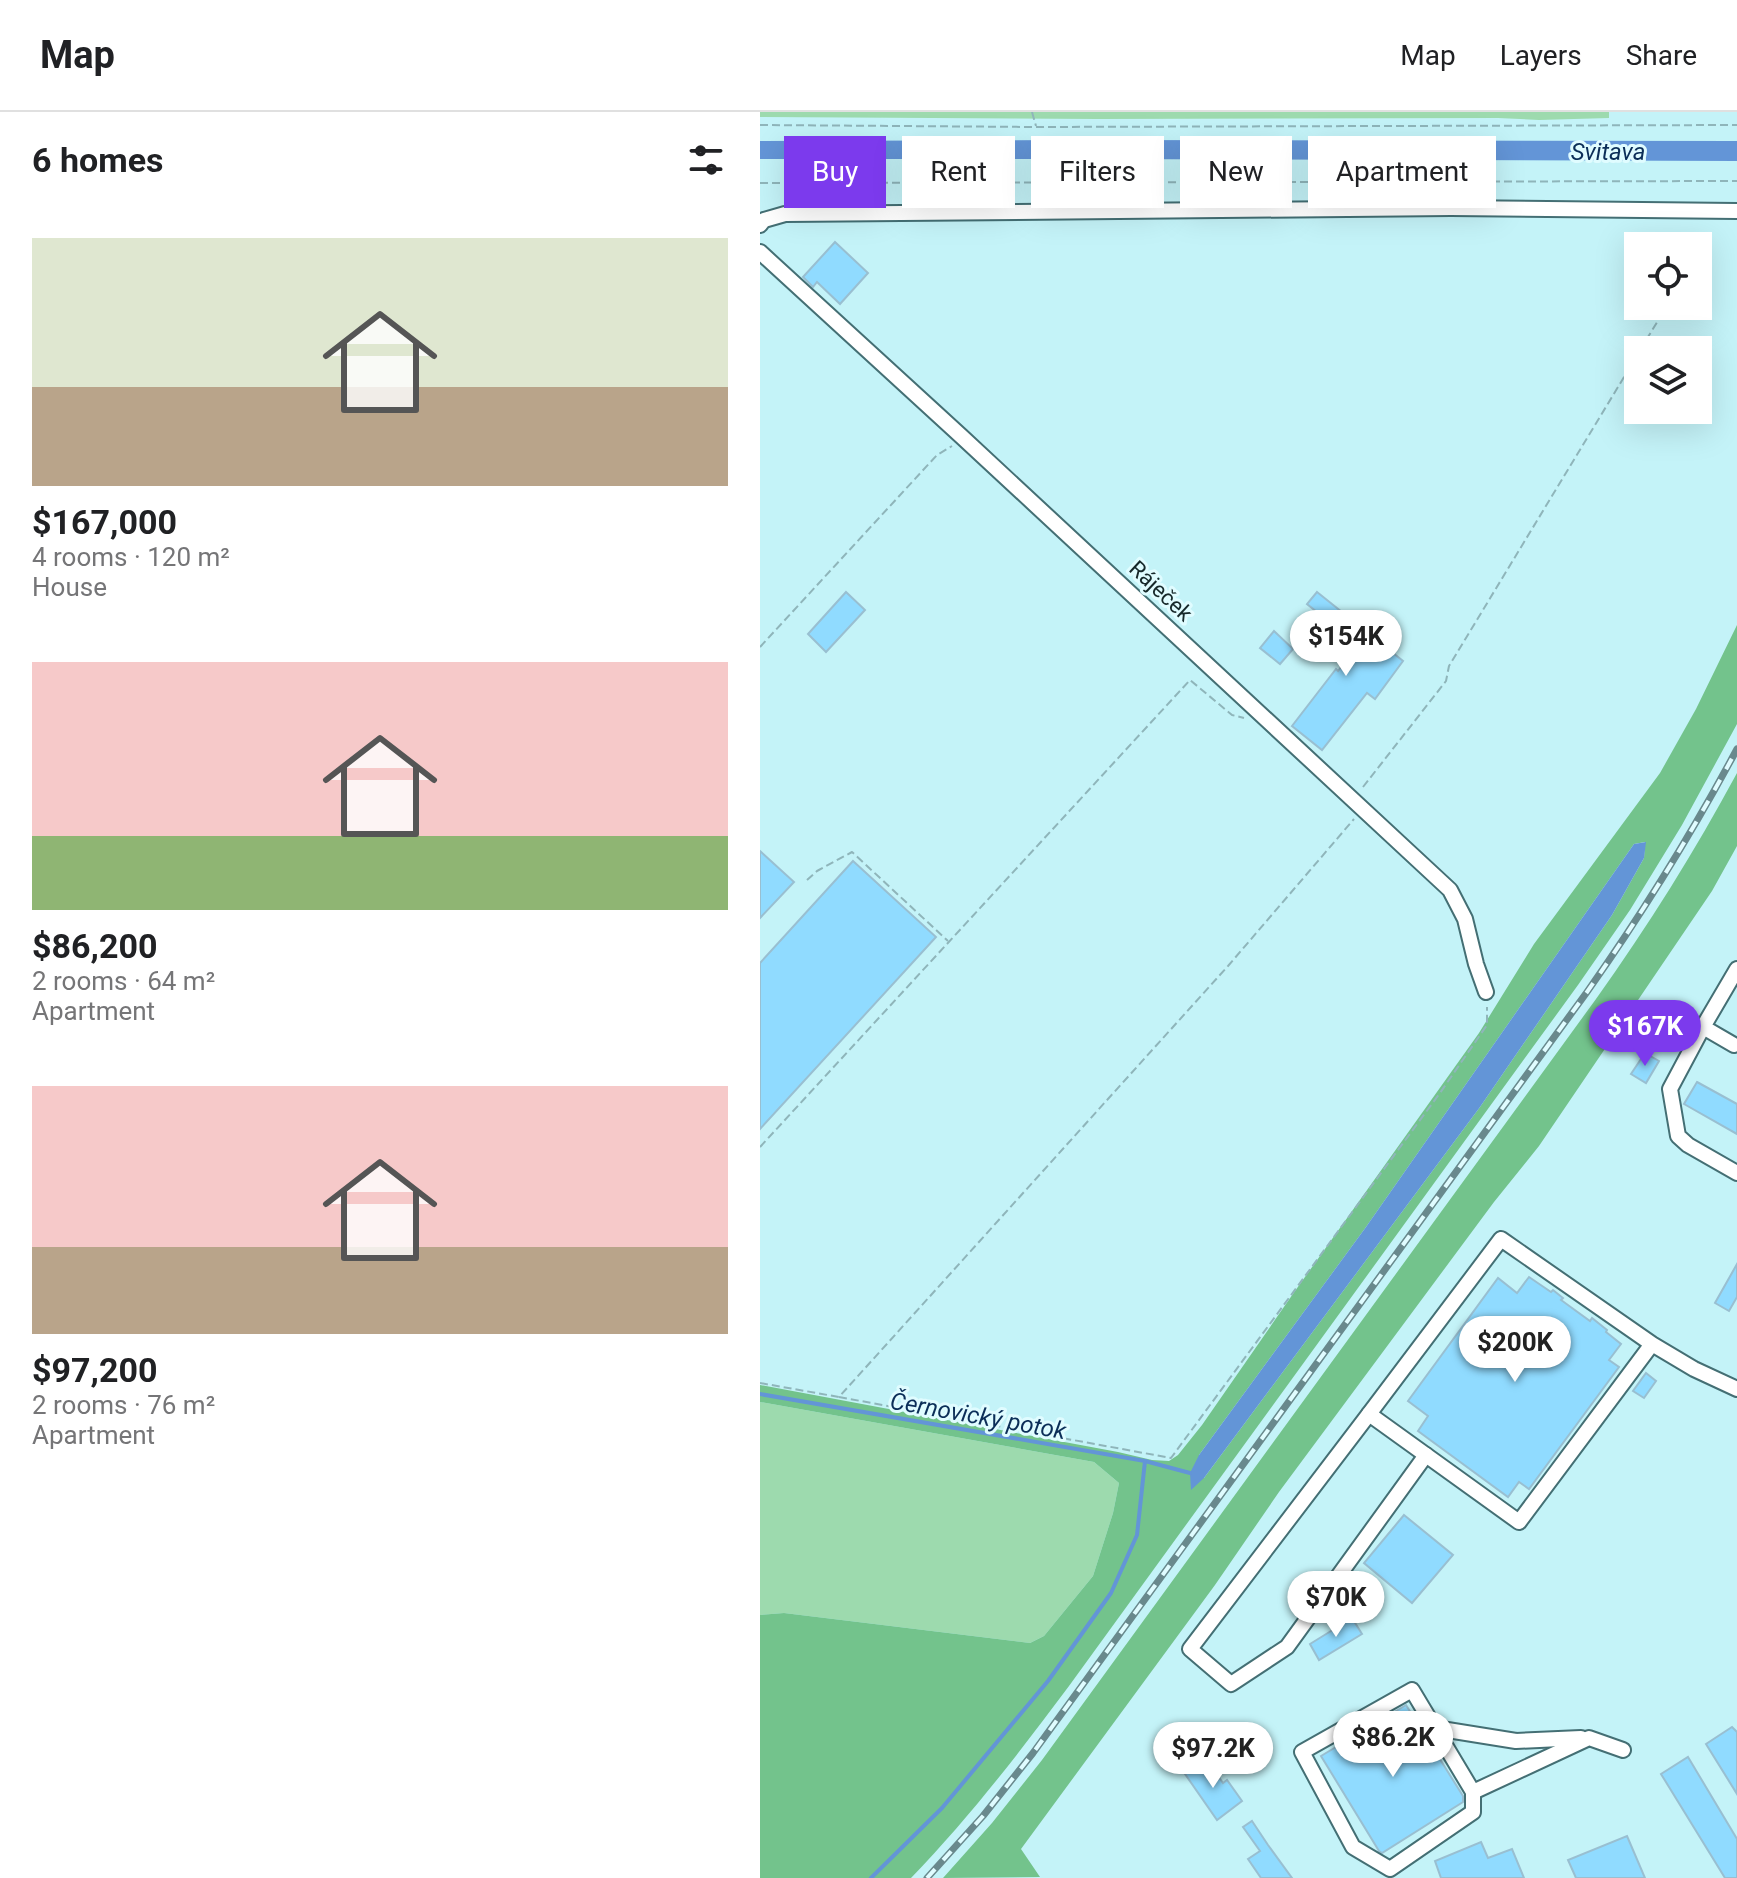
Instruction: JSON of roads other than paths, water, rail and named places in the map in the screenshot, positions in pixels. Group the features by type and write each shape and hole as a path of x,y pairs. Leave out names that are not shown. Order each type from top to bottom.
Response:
{"street":[{"path":"760,225 764,220 785,214 1451,208 1737,211"},
{"name":"Ráječek","path":"760,252 1450,890 1465,919 1486,992"},
{"path":"1737,969 1670,1089 1678,1136 1737,1173"},
{"path":"1703,1027 1736,1046"},
{"path":"1426,1455 1287,1647 1231,1684 1190,1649 1501,1239 1652,1344 1694,1369 1737,1389"},
{"path":"1369,1414 1519,1522 1652,1344"},
{"path":"1412,1690 1473,1792 1473,1812 1390,1869 1353,1847 1302,1752 1412,1690"},
{"path":"1435,1728 1516,1741 1589,1738 1623,1750"},
{"path":"1473,1792 1589,1738"}],"water":[{"path":"1015,140 1031,140 1031,159 1015,159"},
{"path":"1164,140 1180,140 1180,159 1164,159"},
{"path":"1292,140 1308,140 1308,160 1292,160"},
{"path":"760,141 784,141 784,159 760,159"},
{"path":"886,141 902,141 902,159 886,159"},
{"name":"Svitava","path":"1496,141 1737,141 1737,161 1496,160"},
{"path":"1646,842 1644,858 1612,915 1480,1107 1204,1478 1191,1490 1190,1473 1199,1455 1366,1227 1634,844"}],"waterway":[{"name":"Černovický potok","path":"760,1394 1145,1461 1190,1473"},
{"path":"871,1878 942,1808 1048,1681 1111,1593 1137,1535 1145,1461"}],"railway":[{"path":"927,1878 983,1816 1033,1753 1587,992 1666,873 1737,749"}]}
